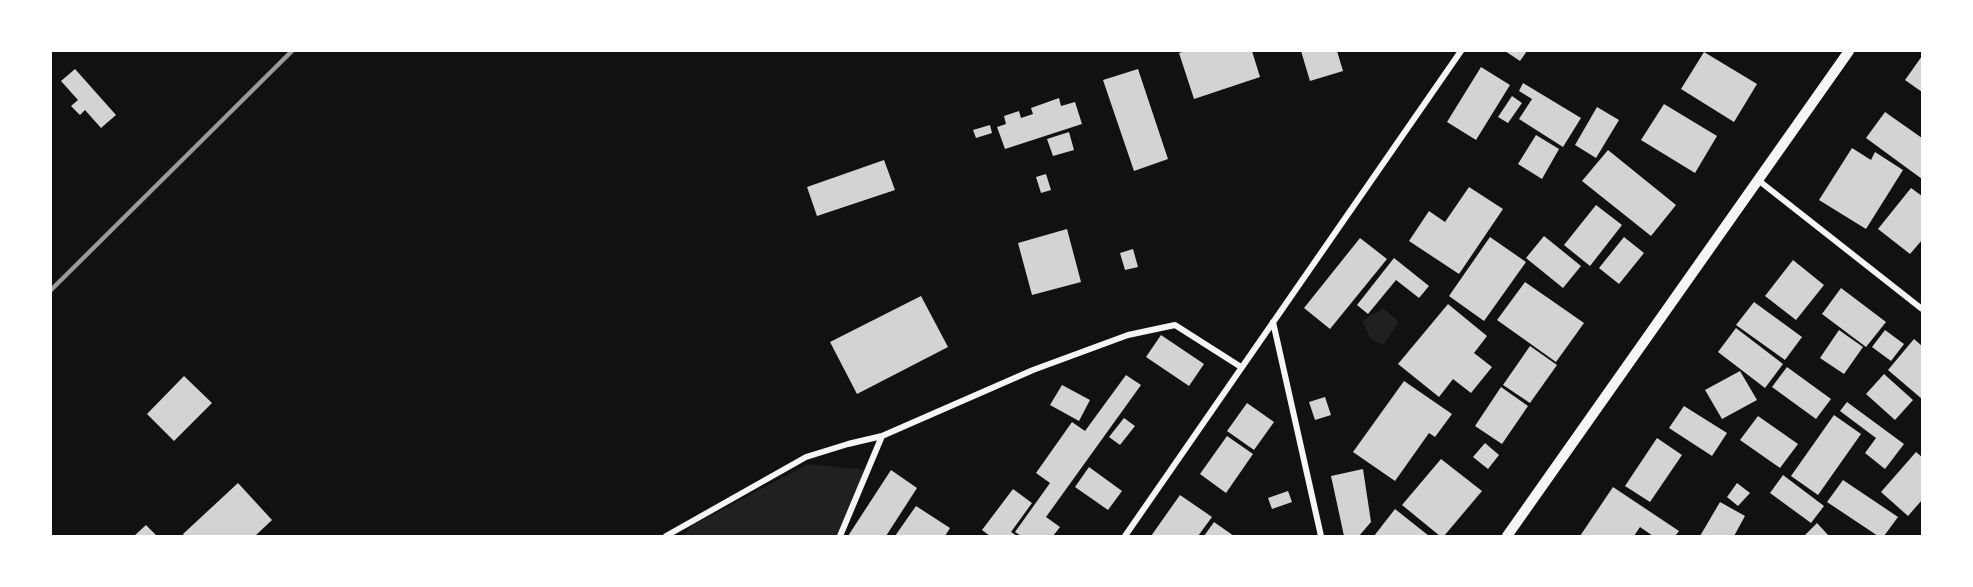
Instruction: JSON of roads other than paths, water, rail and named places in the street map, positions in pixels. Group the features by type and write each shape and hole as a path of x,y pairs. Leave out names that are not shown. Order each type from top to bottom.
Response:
{"street":[{"path":"1125,536 1461,51"},
{"path":"1507,536 1849,51"},
{"path":"1758,180 1922,309"},
{"path":"1273,322 1321,536"},
{"path":"666,536 806,458 882,436 1033,370 1128,335 1175,326 1241,367"},
{"path":"840,536 882,436"}],"railway":[{"path":"51,290 292,51"}]}
